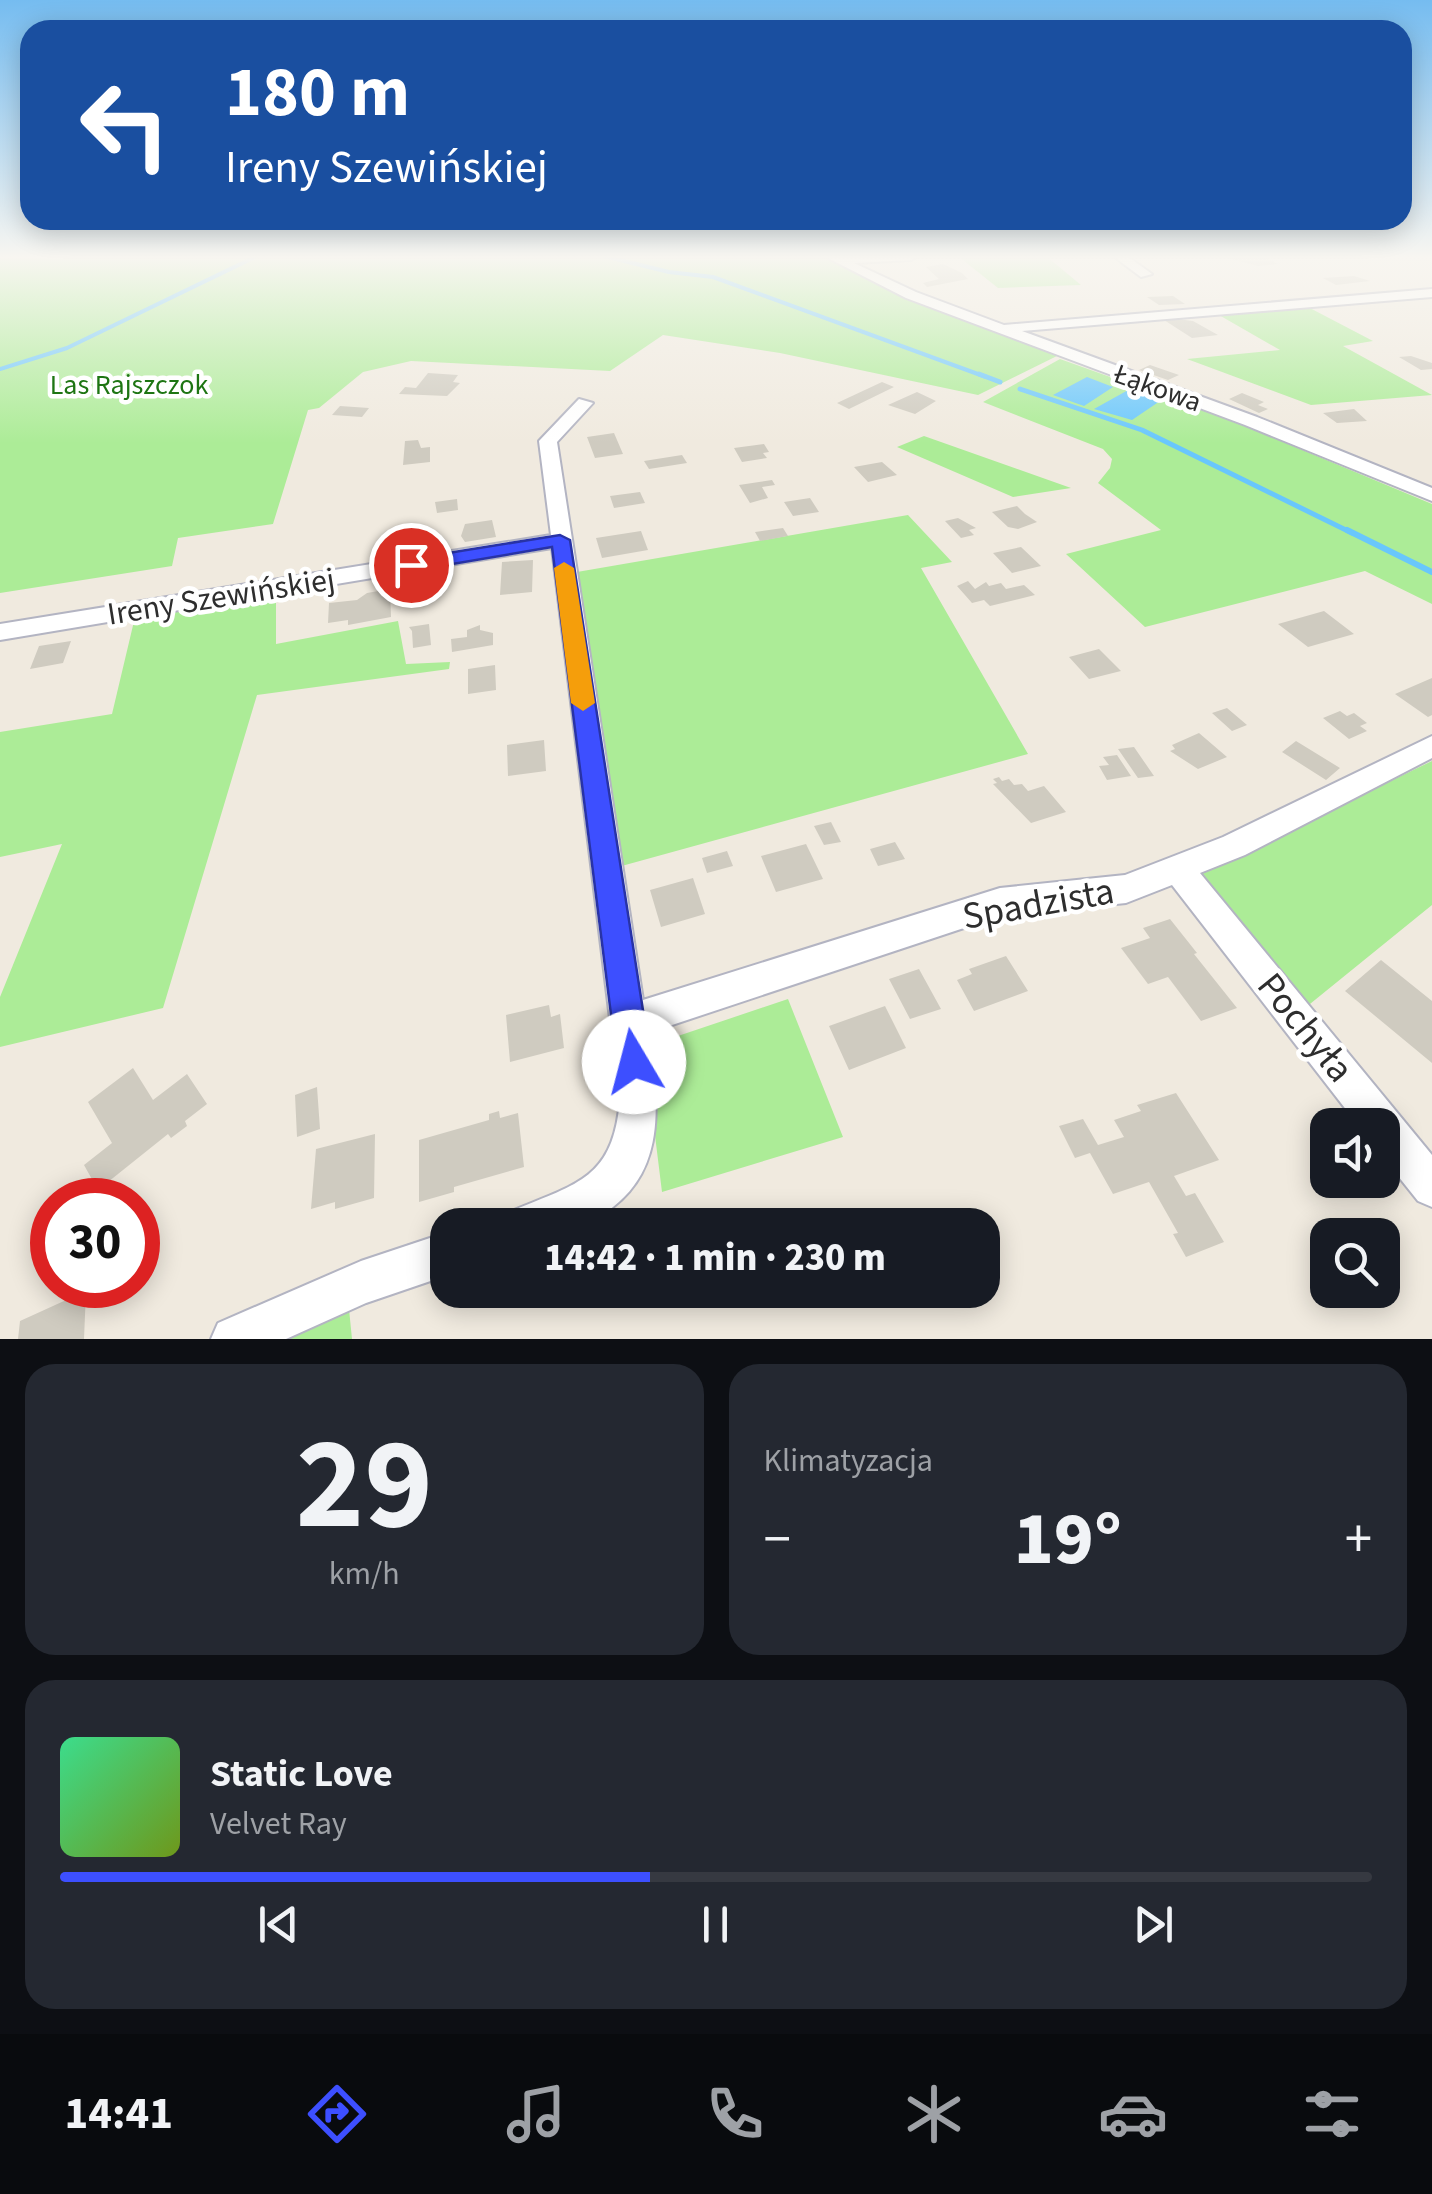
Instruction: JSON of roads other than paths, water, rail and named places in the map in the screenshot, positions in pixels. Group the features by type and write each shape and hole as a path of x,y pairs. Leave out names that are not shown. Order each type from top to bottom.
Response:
{"street":[{"name":"Łąkowa","path":"973,318 1252,421 1432,495"},
{"path":"998,328 1116,318"},
{"path":"567,1208 594,1196 617,1177 634,1153 639,1100 548,441 585,404"},
{"name":"Ireny Szewińskiej","path":"0,632 560,540"},
{"name":"Spadzista","path":"628,1023 742,982 1000,902 1126,889 1234,846 1432,746"},
{"name":"Pochyła","path":"1178,868 1432,1187"},
{"path":"234,1339 361,1283 430,1260"}],"water":[{"path":"1087,377 1113,387 1084,406 1053,395"},
{"path":"1130,389 1160,401 1132,420 1094,409"}],"waterway":[{"path":"0,369 67,348 128,318"},
{"path":"826,318 986,377"},
{"path":"979,374 1000,382"},
{"path":"1020,389 1142,430 1352,533"},
{"path":"1347,530 1432,572"}],"park label":[{"name":"Las Rajszczok","path":"129,384"}]}
